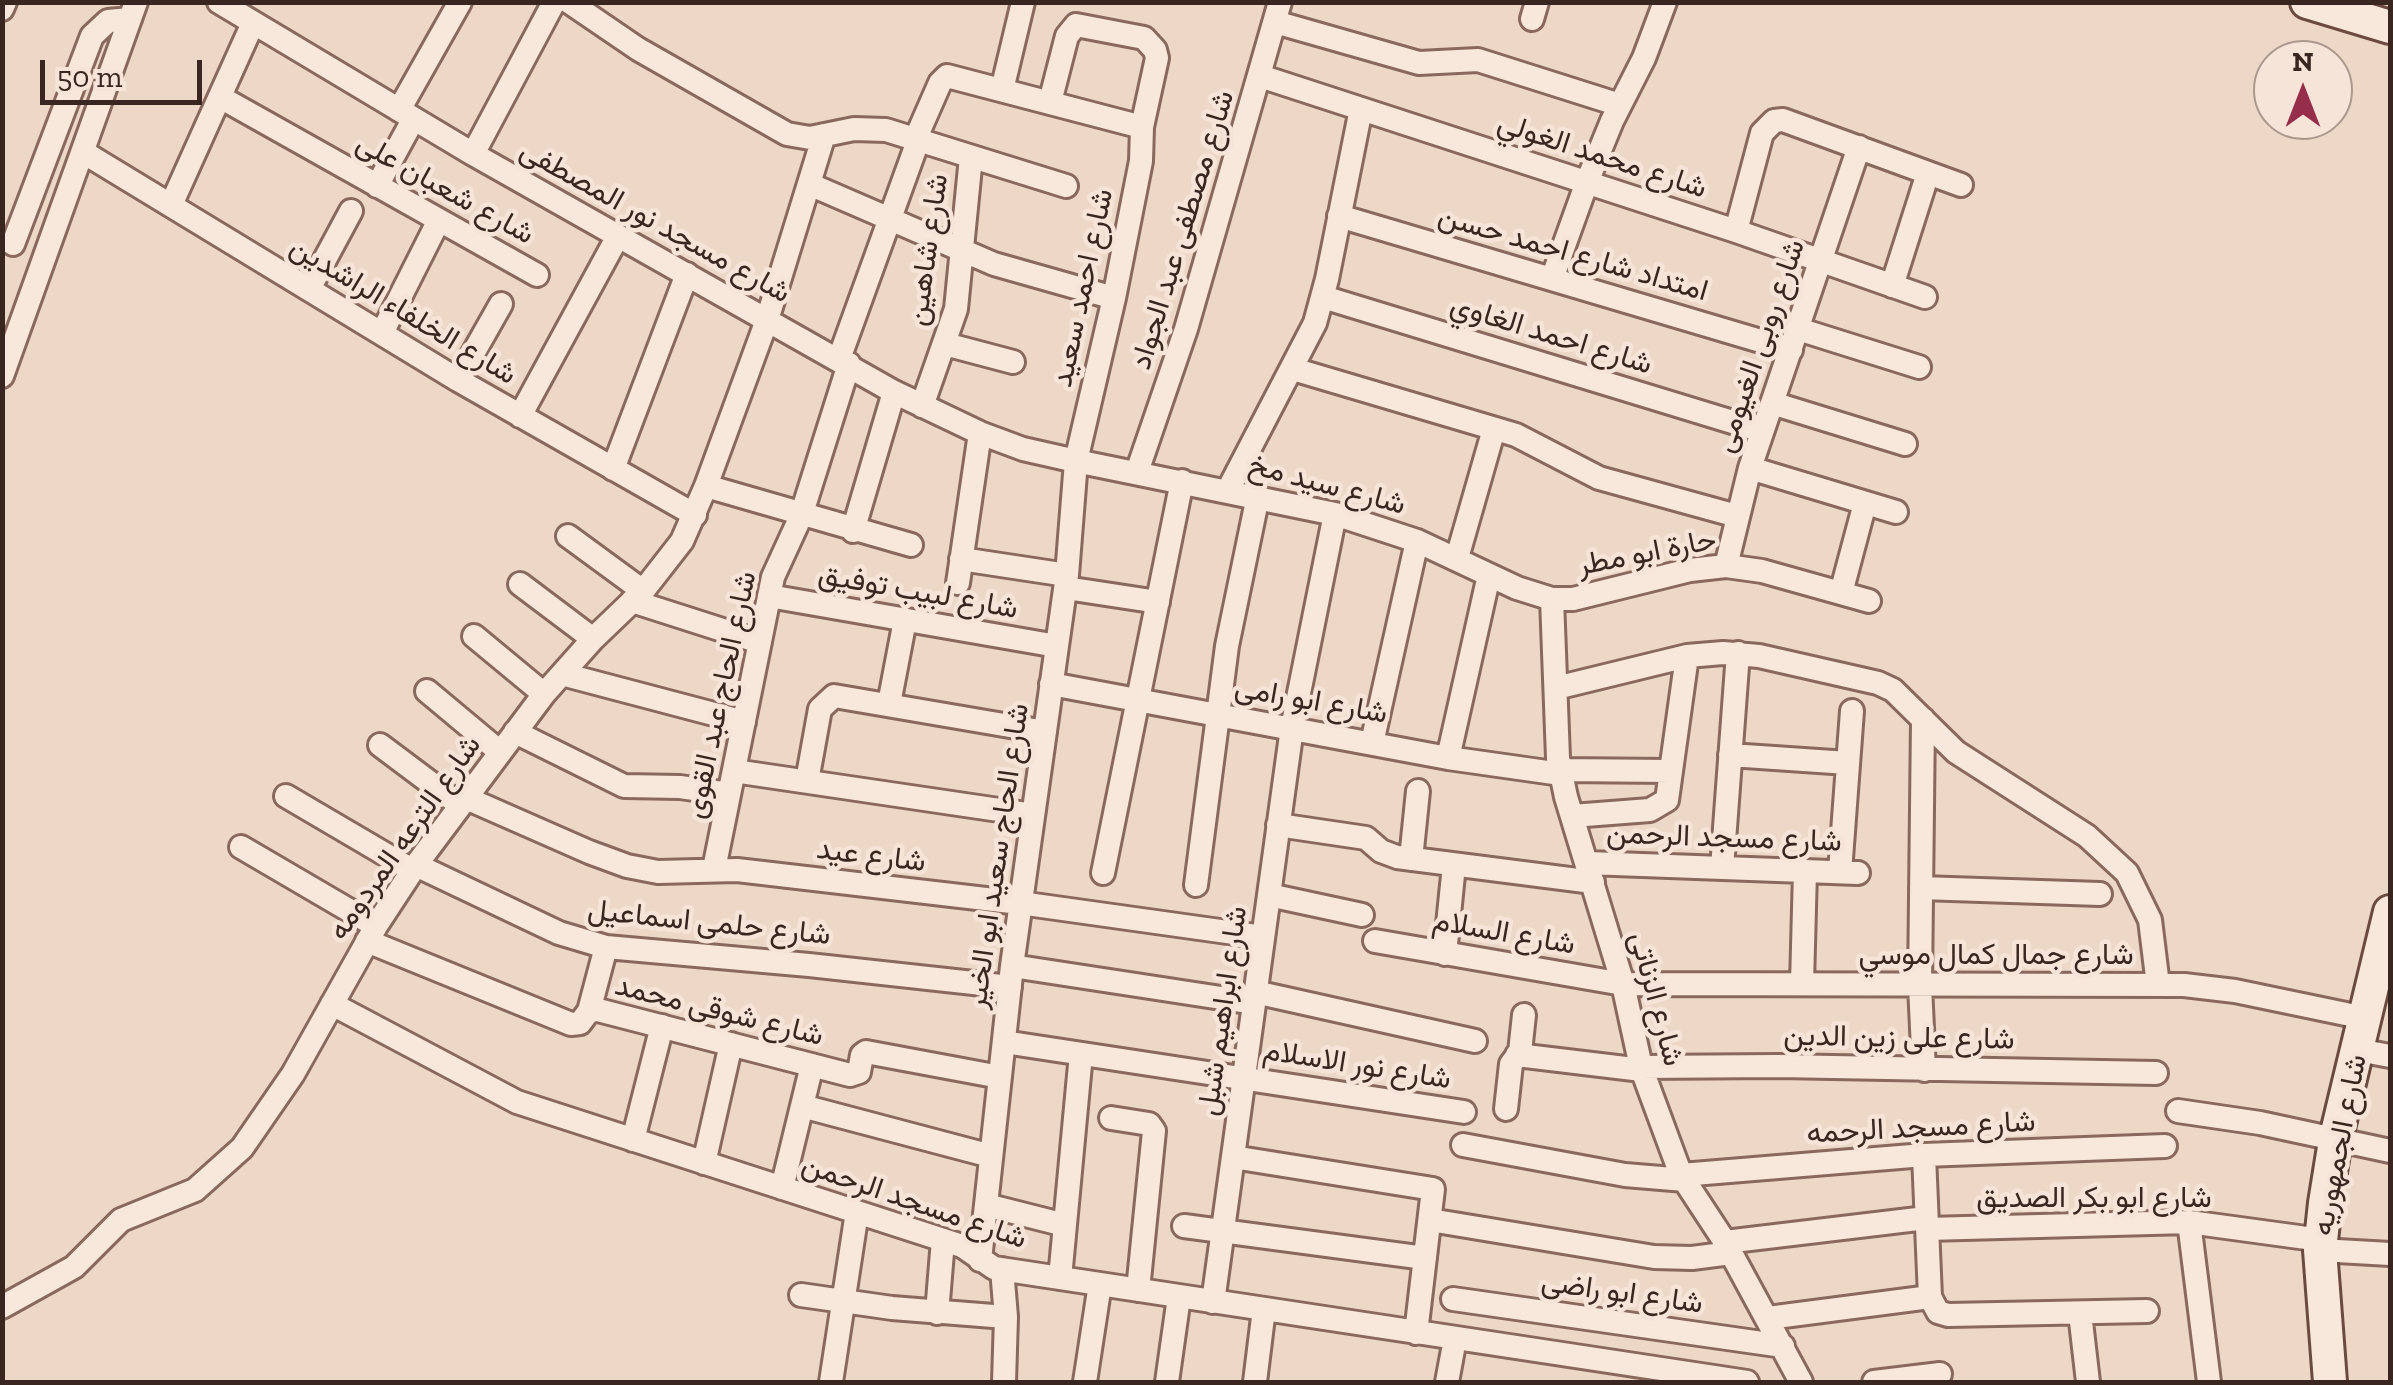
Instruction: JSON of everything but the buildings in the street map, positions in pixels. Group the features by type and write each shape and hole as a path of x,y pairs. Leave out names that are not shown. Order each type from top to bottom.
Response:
{"main road":[{"path":"2307,2 2390,27"},
{"name":"شارع الجمهوريه","path":"2330,1382 2320,1245 2336,1141 2385,955 2390,912"}],"street":[{"name":"شارع مسجد نور المصطفى","path":"219,2 473,154 894,392 980,433 1023,449 1076,461"},
{"path":"377,186 460,2"},
{"path":"473,154 554,2"},
{"path":"570,2 638,49 787,134 810,138 870,128 1066,186"},
{"path":"1023,2 1002,90 1142,127"},
{"path":"1552,280 1586,182 1650,46 1665,2"},
{"path":"2,376 133,11"},
{"path":"46,255 8,243 92,36 108,21 133,11"},
{"path":"1278,12 1419,63 1478,60 1620,104"},
{"name":"شارع مصطفى عبد الجواد","path":"1137,472 1186,329 1278,12"},
{"path":"171,205 253,23"},
{"name":"شارع احمد سعيد","path":"1050,102 1067,36 1076,24 1144,38 1151,43 1157,58 1142,127 1141,161 1076,461"},
{"name":"شارع الحاج عبد القوى","path":"714,870 774,577 801,516 844,362 917,140 940,83 947,76 1002,90"},
{"name":"شارع محمد الغولي","path":"1260,76 1736,231 1925,297"},
{"name":"شارع شعبان على","path":"220,98 537,275"},
{"path":"1228,490 1306,345 1322,297 1361,109"},
{"path":"1736,231 1766,125 1783,120 1961,185"},
{"name":"شارع الترعه المردومه","path":"2,1307 74,1266 120,1220 194,1190 242,1148 294,1074 414,867 544,694 637,596 682,541 695,516 767,320 824,135"},
{"name":"شارع روبى الغيومى","path":"1726,566 1750,468 1859,148"},
{"name":"شارع الخلفاء الراشدين","path":"83,152 458,380 695,516"},
{"name":"شارع شاهين","path":"922,406 956,309 971,157"},
{"path":"1892,286 1928,173"},
{"path":"809,184 962,251 1026,274 1114,298"},
{"path":"309,289 351,210"},
{"name":"امتداد شارع احمد حسن","path":"1339,216 1552,280 1919,366"},
{"path":"382,334 439,220"},
{"path":"520,416 618,236"},
{"path":"612,468 687,274"},
{"name":"شارع احمد الغاوي","path":"1322,297 1762,432"},
{"path":"458,380 501,304"},
{"path":"945,344 1013,362"},
{"path":"1293,369 1535,442 1599,478 1737,516"},
{"path":"853,530 894,392"},
{"path":"1772,403 1905,444"},
{"path":"1456,558 1494,428"},
{"path":"958,583 980,433"},
{"name":"شارع سيد مخ","path":"1076,461 1336,514 1417,541 1534,595 1552,599"},
{"name":"شارع الحاج سعيد ابو الخير","path":"1004,1382 1006,1318 991,1264 986,1205 1020,903 1066,582 1076,461"},
{"path":"1750,468 1896,512"},
{"path":"1104,873 1182,481"},
{"path":"706,486 911,546"},
{"path":"1196,885 1230,629 1258,496"},
{"path":"1842,593 1865,503"},
{"name":"شارع ابراهيم شبل","path":"1213,1302 1292,728 1336,514"},
{"path":"568,536 637,596 760,642"},
{"path":"1372,743 1417,541"},
{"path":"961,559 1158,602"},
{"name":"حارة ابو مطر","path":"1552,599 1573,599 1690,570 1726,566 1762,571 1869,600"},
{"path":"1448,758 1490,575"},
{"path":"520,584 593,639"},
{"name":"شارع لبيب توفيق","path":"769,596 1057,646"},
{"name":"شارع الزناتى","path":"1552,599 1561,772 1623,984 1642,1069 1683,1177 1728,1248 1801,1382"},
{"path":"889,704 905,620"},
{"path":"474,636 544,694"},
{"path":"1556,688 1687,656 1738,653 1894,690 1956,752 2086,836 2127,873 2150,920 2158,985"},
{"path":"1722,868 1738,653"},
{"path":"1572,816 1659,807 1667,800 1687,656"},
{"path":"562,674 744,722"},
{"name":"شارع ابو رامى","path":"1051,684 1448,758 1561,772 1671,771"},
{"path":"427,691 500,752"},
{"path":"807,782 820,709 834,696 1044,732"},
{"path":"1730,755 1848,763 1852,711"},
{"path":"1923,720 1920,986 1924,1070"},
{"path":"516,732 624,786 807,782 1033,814"},
{"name":"شارع عيد","path":"380,745 463,801 626,866 658,872 714,870 1020,903 1264,937"},
{"name":"شارع مسجد الرحمن","path":"1278,826 1366,838 1388,855 1454,865 1590,872 1722,868 1849,873 1848,763"},
{"path":"1411,859 1418,791"},
{"name":"شارع حلمى اسماعيل","path":"286,796 414,867 559,933 606,947 1255,998 1475,1041"},
{"path":"241,847 372,934"},
{"path":"1445,954 1454,865"},
{"path":"1802,984 1805,871"},
{"path":"1921,888 2100,894"},
{"path":"1269,895 1362,915"},
{"name":"شارع شوقى محمد","path":"372,934 571,1024 580,1023 589,1011 598,1010 854,1076 866,1052 1000,1077"},
{"name":"شارع السلام","path":"1374,942 1623,984"},
{"path":"589,1011 606,947"},
{"name":"شارع جمال كمال موسي","path":"1623,984 2209,986 2362,1034 2390,1056"},
{"name":"شارع مسجد الرحمن","path":"332,1004 517,1102 944,1240 971,1250 991,1264 1264,1310 1746,1382"},
{"path":"1506,1109 1511,1064 1521,1048 1524,1015"},
{"path":"632,1140 662,1026"},
{"name":"شارع نور الاسلام","path":"1004,1042 1464,1112"},
{"path":"704,1163 731,1044"},
{"path":"1060,1278 1080,1054"},
{"name":"شارع على زين الدين","path":"1517,1056 1642,1069 2156,1073"},
{"path":"782,1188 812,1066"},
{"path":"802,1106 991,1156"},
{"path":"2178,1110 2390,1151"},
{"path":"1111,1118 1149,1124 1154,1131 1138,1290"},
{"name":"شارع مسجد الرحمه","path":"1462,1146 1625,1176 1683,1177 1924,1155 2166,1146"},
{"path":"1924,1155 1930,1296 1938,1312 1948,1315 2147,1311"},
{"path":"1233,1157 1431,1187 1434,1192 1416,1333"},
{"path":"986,1205 1064,1225"},
{"path":"830,1382 857,1212"},
{"name":"شارع ابو بكر الصديق","path":"1430,1220 1654,1257 1692,1258 1728,1248 1926,1224 2189,1222 2390,1254"},
{"path":"2189,1222 2209,1382"},
{"path":"1184,1226 1425,1258"},
{"path":"937,1313 944,1240"},
{"path":"1085,1382 1100,1284"},
{"path":"801,1295 1006,1318"},
{"path":"1167,1382 1179,1296"},
{"path":"1768,1318 1930,1296"},
{"name":"شارع ابو راضى","path":"1453,1300 1782,1346"},
{"path":"1255,1382 1264,1310"},
{"path":"2080,1313 2088,1382"},
{"path":"1447,1382 1455,1339"},
{"path":"1874,1382 1940,1374"}]}
